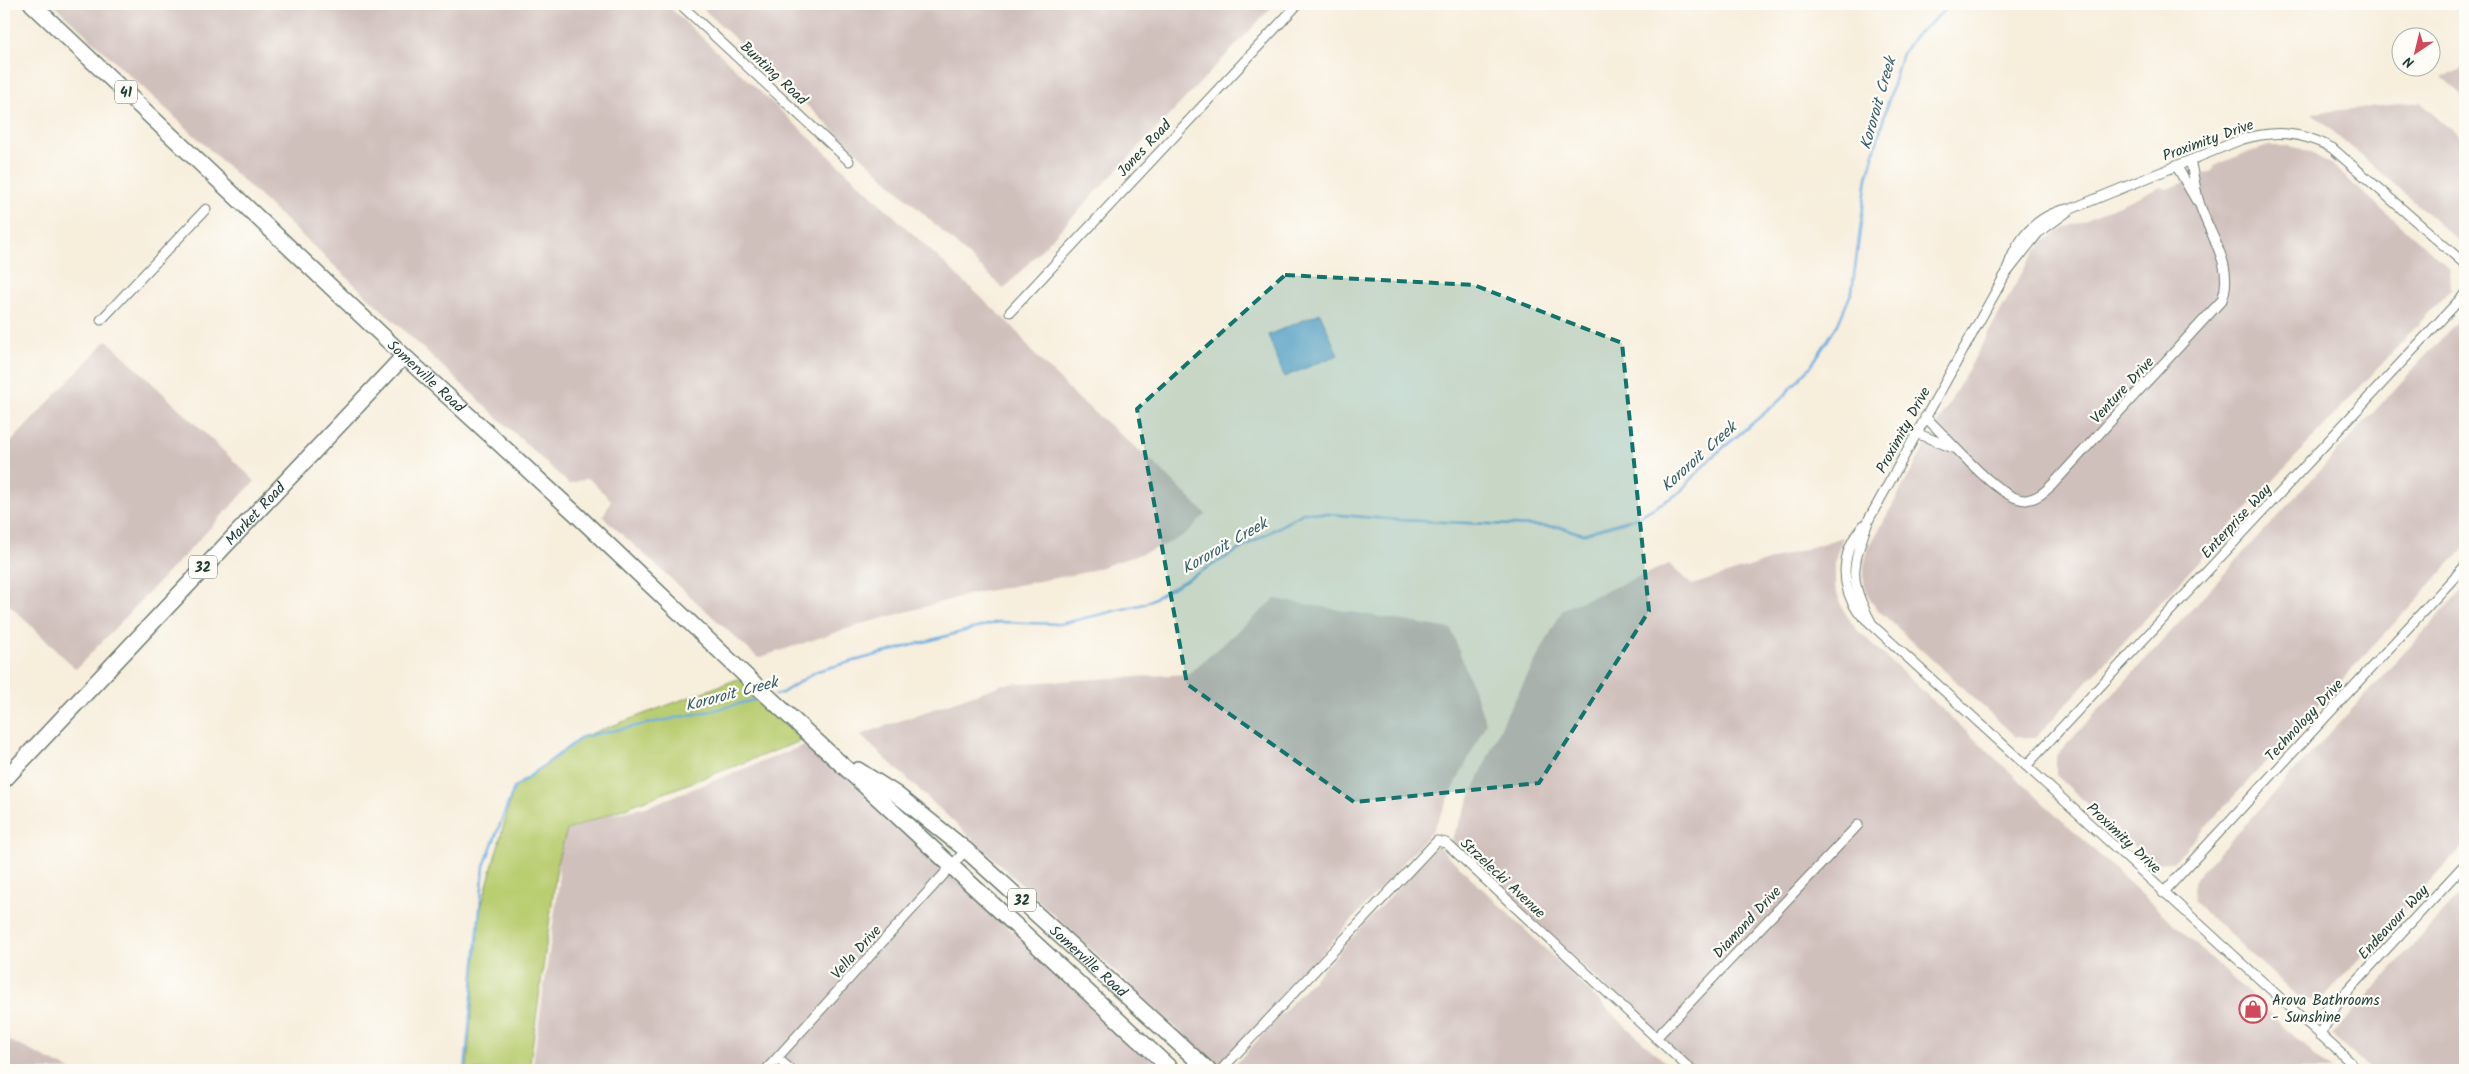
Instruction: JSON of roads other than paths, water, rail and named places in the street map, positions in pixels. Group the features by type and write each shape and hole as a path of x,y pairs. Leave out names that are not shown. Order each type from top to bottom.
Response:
{"main road":[{"name":"Somerville Road","path":"32,4 404,356 1172,1070"},
{"name":"Market Road","path":"4,780 404,356"},
{"name":"Somerville Road","path":"823,747 896,794 966,850 1208,1070"}],"street":[{"name":"Bunting Road","path":"680,4 849,162"},
{"name":"Jones Road","path":"1010,312 1298,4"},
{"name":"Proximity Drive","path":"2359,1070 2163,893 1872,624 1857,593 1854,575 1856,557 1869,520 2005,275 2038,233 2071,209 2176,165 2261,134 2285,132 2318,140 2332,148 2465,264"},
{"name":"Venture Drive","path":"1925,417 1956,449 2012,498 2032,499 2052,485 2222,300 2227,286 2227,273 2200,204 2190,160"},
{"name":"Venture Drive","path":"2176,165 2183,181 2200,204"},
{"path":"102,320 206,209"},
{"name":"Enterprise Way","path":"2026,766 2465,294"},
{"name":"Venture Drive","path":"1916,433 1956,449"},
{"name":"Technology Drive","path":"2163,893 2465,566"},
{"name":"Diamond Drive","path":"1656,1038 1858,825"},
{"name":"Strzelecki Avenue","path":"1221,1070 1436,841 1446,843 1691,1070"},
{"name":"Vella Drive","path":"766,1070 966,850"},
{"name":"Endeavour Way","path":"2307,1023 2340,999 2465,864"},
{"name":"Endeavour Way","path":"2320,1034 2340,999"},
{"path":"778,1058 791,1070"}],"water":[{"path":"1320,313 1338,355 1284,377 1268,335"}],"waterway":[{"name":"Kororoit Creek","path":"775,695 782,693 817,671 998,622 1060,624 1144,604 1305,512 1400,520 1559,527 1583,534 1638,517 1679,493 1711,458 1780,400 1811,366 1838,324 1852,291 1867,178 1901,56 1914,37 1952,4"},
{"name":"Kororoit Creek","path":"465,1070 484,866 514,788 582,737 710,711 762,698"}],"place":[{"name":"Arova Bathrooms - Sunshine","path":"2253,1009"}]}
